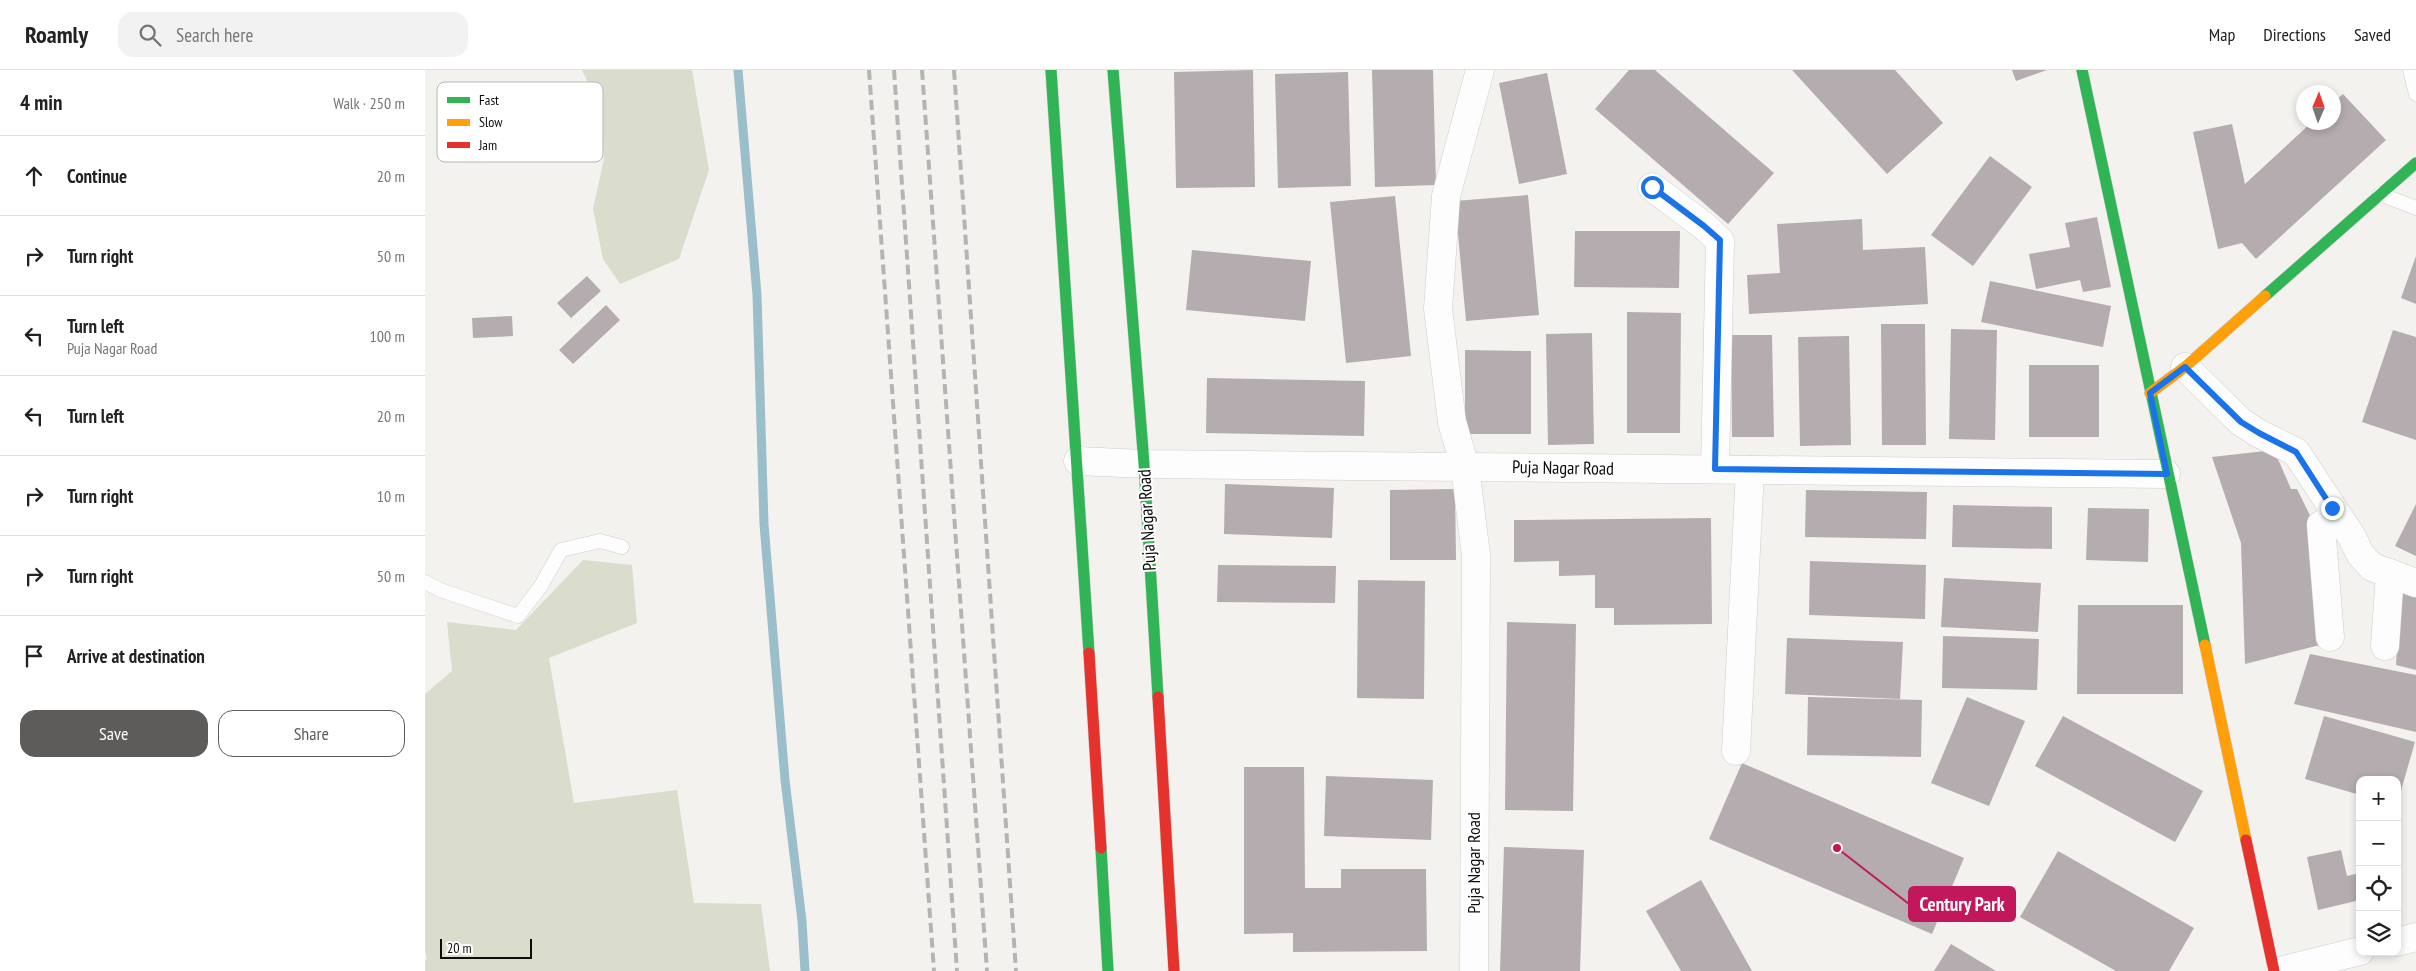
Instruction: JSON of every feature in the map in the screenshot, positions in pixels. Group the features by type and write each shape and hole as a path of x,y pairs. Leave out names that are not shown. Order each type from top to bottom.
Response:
{"street":[{"path":"1051,70 1078,461 1108,971"},
{"name":"Puja Nagar Road","path":"1113,70 1144,464 1174,971"},
{"path":"1078,461 1144,464 1465,467 1452,422 1438,309 1446,196 1478,70 1480,70"},
{"path":"2082,70 2274,971"},
{"path":"2150,393 2185,367 2416,163"},
{"path":"1652,187 1720,240 1715,469"},
{"path":"2185,367 2241,422 2296,452 2325,515 2372,567 2416,583"},
{"name":"Puja Nagar Road","path":"1473,971 1476,555 1465,467 2167,474"},
{"path":"1737,750 1750,470"},
{"path":"2325,515 2330,637"},
{"path":"2385,646 2390,574"},
{"path":"2401,941 2416,937"},
{"path":"2280,971 2356,952"}],"lane":[{"path":"2410,70 2416,94"},
{"path":"2380,194 2416,208"},
{"path":"425,582 440,590 518,616 541,586 561,550 599,541 622,547"}],"green space":[{"path":"582,70 692,70 709,170 679,259 620,284 603,259 593,209 604,159 603,82 588,82"},
{"path":"583,560 632,565 637,623 549,658 574,803 677,790 694,903 761,904 770,971 425,971 425,960 427,959 425,951 425,694 452,671 447,622 516,630"}],"building":[{"path":"1253,70 1255,187 1176,188 1174,72"},
{"path":"1372,70 1433,70 1436,185 1375,187"},
{"path":"1629,70 1655,70 1774,173 1728,224 1595,109"},
{"path":"1792,70 1895,70 1943,123 1887,174"},
{"path":"2012,70 2047,70 2016,81"},
{"path":"1348,72 1351,186 1278,188 1275,74"},
{"path":"1547,73 1567,174 1519,184 1499,83"},
{"path":"2343,94 2386,140 2256,259 2242,243 2218,249 2193,132 2232,124 2245,184 2303,130 2341,130 2341,96"},
{"path":"1990,156 2032,187 1973,266 1931,235"},
{"path":"1528,195 1539,315 1466,321 1455,201"},
{"path":"1395,196 1411,356 1346,363 1330,202"},
{"path":"2097,217 2111,287 2083,292 2080,280 2036,289 2029,254 2070,247 2065,223"},
{"path":"1862,219 1863,250 1925,247 1928,304 1749,314 1747,275 1780,273 1777,224"},
{"path":"1575,231 1680,231 1679,288 1574,287"},
{"path":"1192,250 1311,261 1305,321 1186,310"},
{"path":"2416,256 2416,304 2401,298"},
{"path":"587,276 601,291 571,318 557,303"},
{"path":"1990,281 2111,306 2103,347 1981,322"},
{"path":"606,305 620,320 573,364 559,350"},
{"path":"1627,312 1681,313 1680,433 1627,433"},
{"path":"512,316 513,336 473,338 472,318"},
{"path":"1881,324 1925,324 1926,445 1882,445"},
{"path":"1951,329 1997,330 1995,440 1949,439"},
{"path":"2393,330 2416,337 2416,440 2362,422"},
{"path":"1592,333 1594,444 1548,445 1546,334"},
{"path":"1731,335 1772,335 1774,437 1732,437"},
{"path":"1849,336 1851,445 1800,446 1798,337"},
{"path":"1465,350 1531,351 1531,434 1465,434"},
{"path":"2029,365 2099,365 2099,437 2029,437"},
{"path":"1207,378 1365,381 1364,436 1206,433"},
{"path":"2274,450 2291,489 2297,489 2320,536 2324,644 2245,664 2241,543 2212,457"},
{"path":"1225,484 1334,488 1332,538 1224,534"},
{"path":"1455,489 1456,560 1390,560 1390,490"},
{"path":"1806,490 1927,492 1926,539 1805,537"},
{"path":"2416,504 2416,556 2395,546"},
{"path":"1953,505 2052,507 2052,549 1952,547"},
{"path":"2088,508 2149,509 2148,562 2086,560"},
{"path":"1711,518 1712,624 1614,625 1614,608 1595,608 1595,575 1559,576 1559,561 1514,562 1514,520"},
{"path":"1810,561 1926,565 1925,619 1809,615"},
{"path":"1218,565 1336,566 1335,603 1217,602"},
{"path":"1944,578 2041,583 2038,632 1941,627"},
{"path":"1358,580 1425,581 1424,699 1357,698"},
{"path":"2401,587 2416,596 2416,670 2396,665"},
{"path":"2078,605 2183,605 2183,694 2077,694"},
{"path":"1507,622 1576,624 1573,811 1505,810"},
{"path":"1943,636 2039,639 2037,690 1942,688"},
{"path":"1787,638 1903,642 1900,699 1785,694"},
{"path":"2310,654 2416,675 2416,732 2294,704"},
{"path":"1808,697 1922,700 1921,757 1807,755"},
{"path":"1967,697 2025,721 1989,806 1931,783"},
{"path":"2063,716 2203,791 2175,842 2035,766"},
{"path":"2324,716 2415,742 2401,791 2401,776 2356,776 2356,794 2305,779"},
{"path":"1742,763 1964,858 1932,934 1709,839"},
{"path":"1244,767 1304,767 1305,888 1341,888 1341,869 1426,869 1427,951 1293,952 1293,933 1244,934"},
{"path":"1326,776 1433,780 1431,840 1324,836"},
{"path":"1504,847 1584,850 1580,971 1500,971"},
{"path":"2341,850 2347,876 2356,874 2356,901 2318,910 2307,857"},
{"path":"2058,851 2194,928 2169,971 2116,971 2020,917"},
{"path":"1701,880 1752,971 1681,971 1646,911"},
{"path":"1951,944 1996,971 1934,971"}],"waterway":[{"path":"738,70 757,295 764,524 785,780 802,921 805,971"}],"railway":[{"path":"869,70 934,971"},
{"path":"894,70 957,971"},
{"path":"922,70 987,971"},
{"path":"954,70 1016,971"}],"traffic: fast":[{"path":"1051,70 1089,653"},
{"path":"1113,70 1144,464 1158,697"},
{"path":"2082,70 2205,645"},
{"path":"2265,296 2416,163"},
{"path":"1101,848 1108,971"}],"traffic: slow":[{"path":"2150,393 2185,367 2265,296"},
{"path":"2205,645 2246,840"}],"traffic: jam":[{"path":"1089,653 1101,848"},
{"path":"1158,697 1174,971"},
{"path":"2246,840 2274,971"}],"place":[{"name":"Century Park","path":"1837,848"}],"route":[{"path":"1652,187 1720,240 1715,469 2167,474 2150,393 2185,367 2241,422 2296,452 2332,508"}]}
